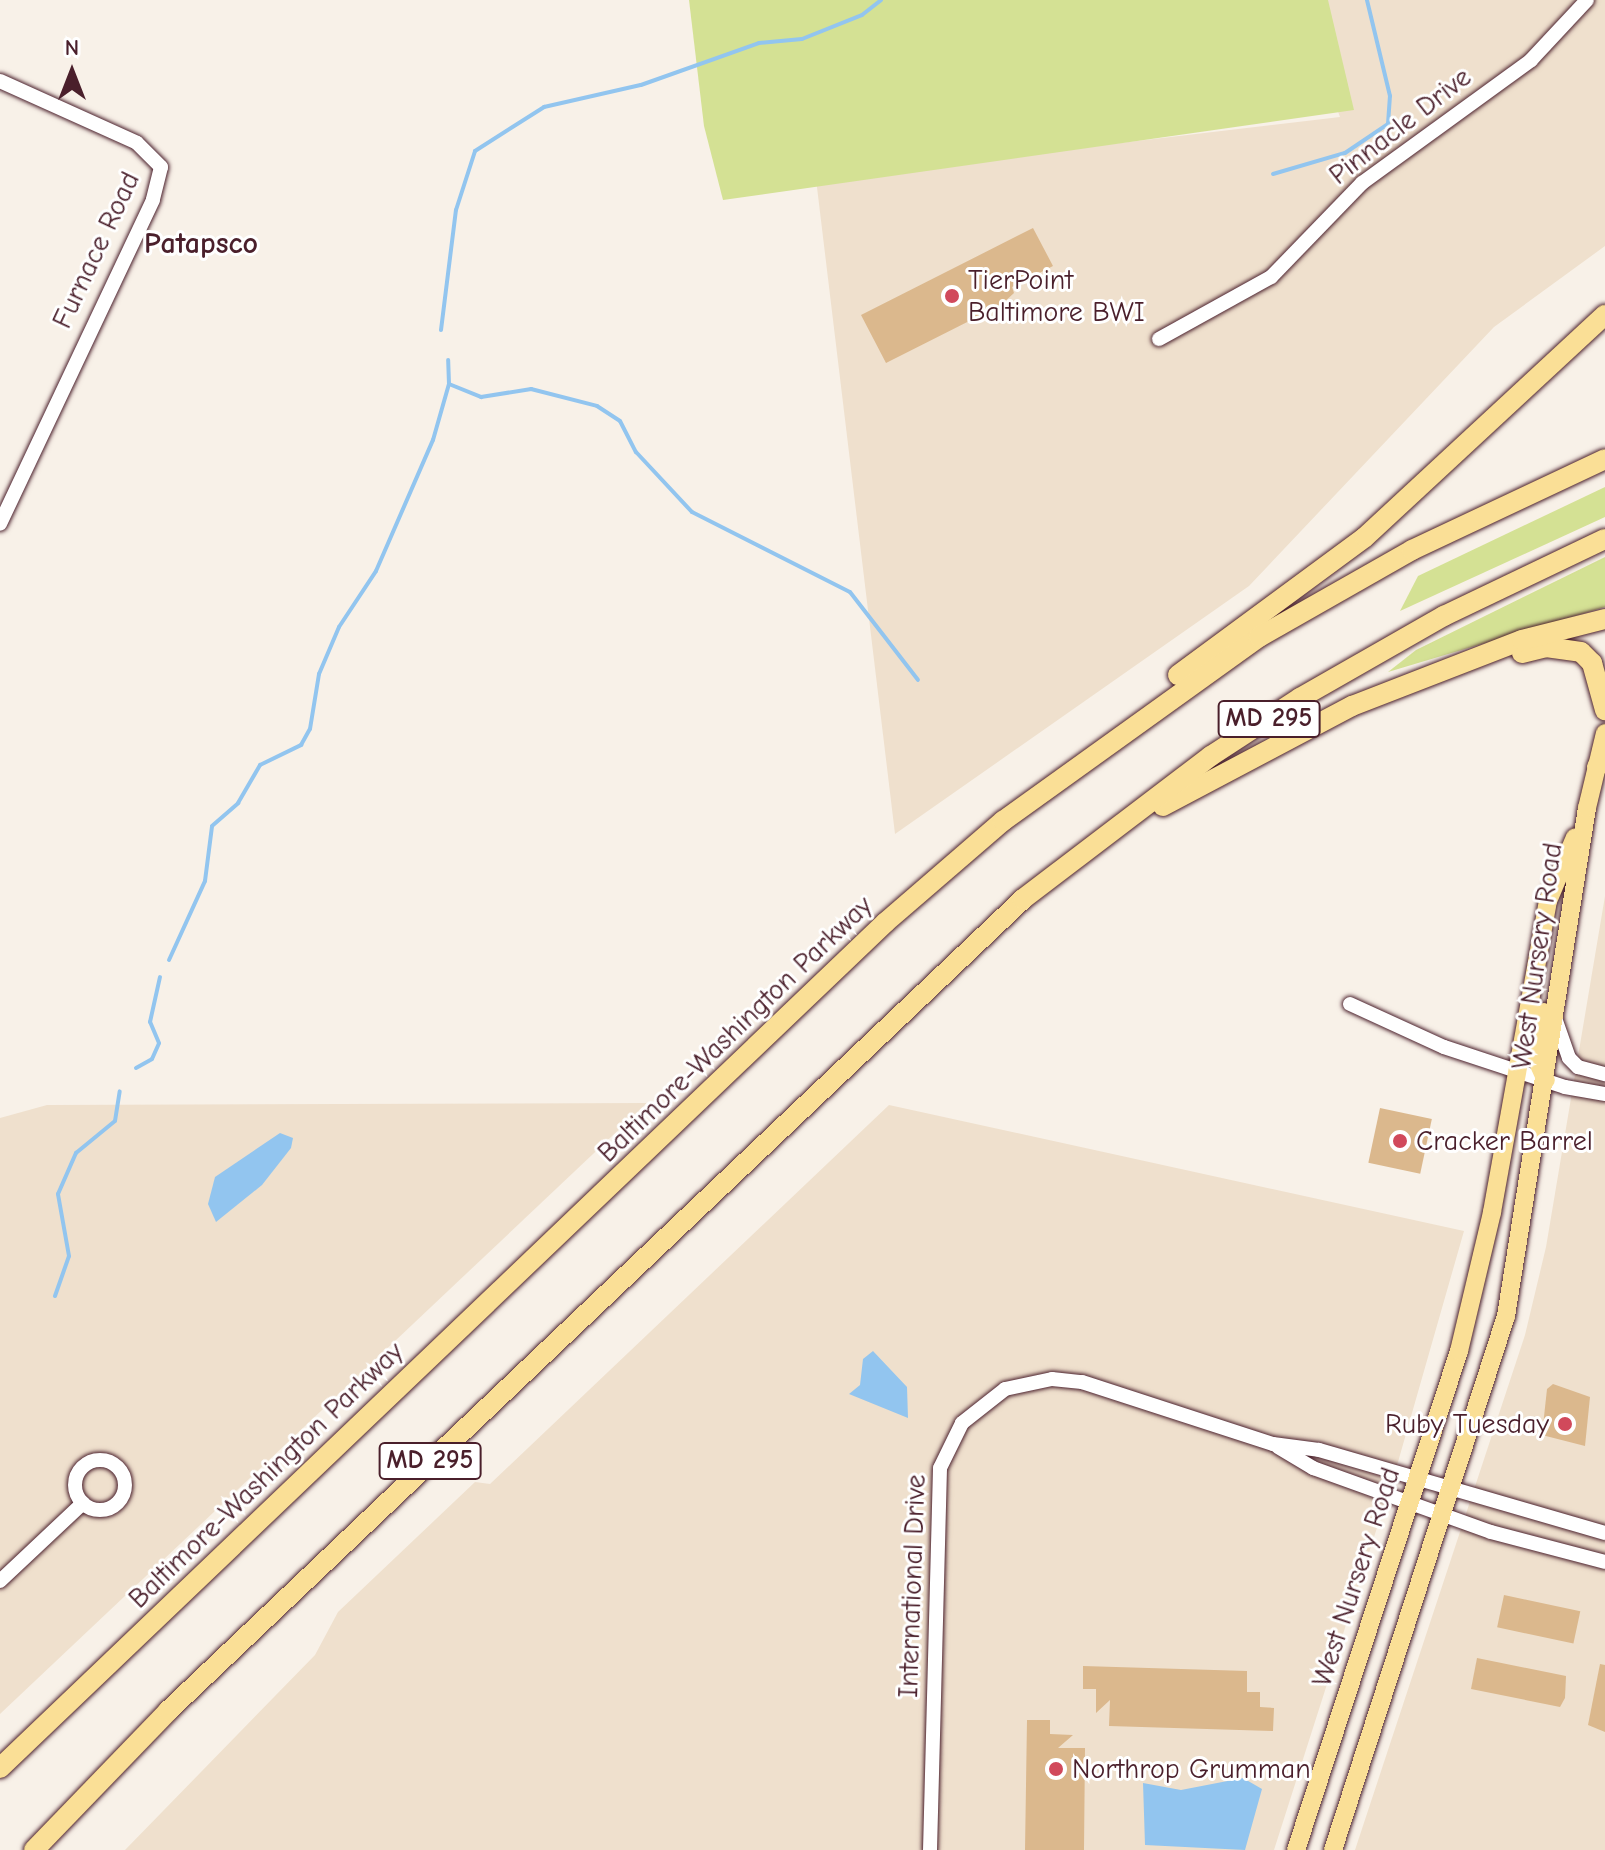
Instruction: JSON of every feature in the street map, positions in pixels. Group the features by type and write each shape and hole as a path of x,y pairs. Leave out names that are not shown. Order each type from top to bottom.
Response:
{"highway":[{"path":"1003,821 1078,750 1365,537 1605,315"},
{"name":"Baltimore-Washington Parkway","path":"0,1768 886,922 1003,821 1259,637 1412,550 1605,459"},
{"name":"MD 295","path":"34,1850 180,1700 1023,899 1111,829 1275,715 1444,616 1605,539"},
{"path":"969,953 1178,796 1352,706 1460,667 1522,640 1605,619"},
{"path":"1460,667 1546,647 1581,652 1592,663 1605,710"},
{"path":"0,1782 202,1588 239,1539"},
{"path":"0,1754 66,1704"}],"main road":[{"name":"West Nursery Road","path":"1296,1850 1410,1504 1475,1291 1548,901 1587,808 1601,760 1605,733"},
{"name":"West Nursery Road","path":"1333,1850 1453,1488 1506,1316 1547,1080 1587,808"},
{"path":"1547,1080 1536,1058 1559,927 1548,901"}],"street":[{"name":"Pinnacle Drive","path":"1159,339 1271,277 1362,183 1531,60 1587,0"},
{"name":"Furnace Road","path":"0,81 137,143 161,167 153,200 0,524"},
{"path":"1350,1004 1444,1047 1547,1080 1605,1094"},
{"path":"1555,1017 1569,1058 1578,1067 1605,1074"},
{"name":"International Drive","path":"930,1850 940,1468 962,1423 1005,1389 1052,1379 1082,1382 1273,1444 1418,1478 1605,1533"},
{"name":"International Drive","path":"1273,1444 1313,1468 1410,1504 1605,1562"},
{"path":"0,1581 83,1503"}],"shaded area":[{"path":"1298,0 1605,0 1605,246 1494,327 1249,586 895,834 816,179 1340,117"},
{"path":"1605,896 1605,1850 1355,1850 1525,1335 1546,1247"},
{"path":"647,1103 0,1714 0,1118 47,1105"},
{"name":"Northrop Grumman","path":"889,1105 1464,1231 1398,1462 1274,1850 125,1850 315,1655 338,1612 475,1482 490,1484"}],"green space":[{"path":"689,0 1328,0 1354,110 723,200 704,126"},
{"path":"1605,487 1605,517 1400,611 1418,576"},
{"path":"1605,557 1605,607 1388,672 1416,650"}],"water":[{"path":"280,1133 293,1138 291,1148 262,1185 216,1222 208,1204 215,1177"},
{"path":"873,1351 907,1387 908,1418 849,1394 860,1385 863,1359"},
{"path":"1243,1778 1262,1789 1245,1850 1145,1845 1143,1783 1181,1790"}],"building":[{"name":"TierPoint Baltimore BWI","path":"1033,228 1053,266 1012,287 1014,293 1001,305 886,363 861,315"},
{"name":"Cracker Barrel","path":"1380,1108 1432,1119 1420,1174 1368,1163"},
{"name":"Ruby Tuesday","path":"1553,1384 1590,1397 1585,1446 1542,1435 1547,1389"},
{"path":"1504,1595 1580,1611 1573,1643 1497,1627"},
{"path":"1477,1658 1566,1676 1565,1698 1560,1707 1471,1689"},
{"path":"1600,1664 1605,1665 1605,1732 1588,1725"},
{"path":"1083,1666 1247,1671 1247,1692 1260,1692 1260,1707 1274,1708 1273,1731 1109,1726 1110,1700 1096,1713 1096,1689 1083,1689"},
{"path":"1027,1720 1050,1720 1050,1734 1073,1735 1058,1748 1085,1748 1084,1850 1025,1850"}],"waterway":[{"path":"441,330 456,210 475,151 544,107 641,85 759,43 802,39 862,15 881,0"},
{"path":"1273,174 1345,153 1388,124 1390,96 1367,0"},
{"path":"169,960 205,881 212,826 238,803 260,765 301,745 310,729 319,674 339,627 376,571 433,440 449,384 448,360"},
{"path":"449,384 481,397 531,389 597,406 620,421 636,452 692,512 850,592 918,680"},
{"path":"136,1068 152,1059 159,1043 150,1022 160,977"},
{"path":"55,1296 69,1256 58,1194 76,1153 115,1121 120,1091"}],"place":[{"name":"TierPoint Baltimore BWI","path":"952,296"},
{"name":"Cracker Barrel","path":"1400,1141"},
{"name":"Ruby Tuesday","path":"1565,1424"},
{"name":"Northrop Grumman","path":"1056,1769"}],"district":[{"name":"Patapsco","path":"201,244"}]}
